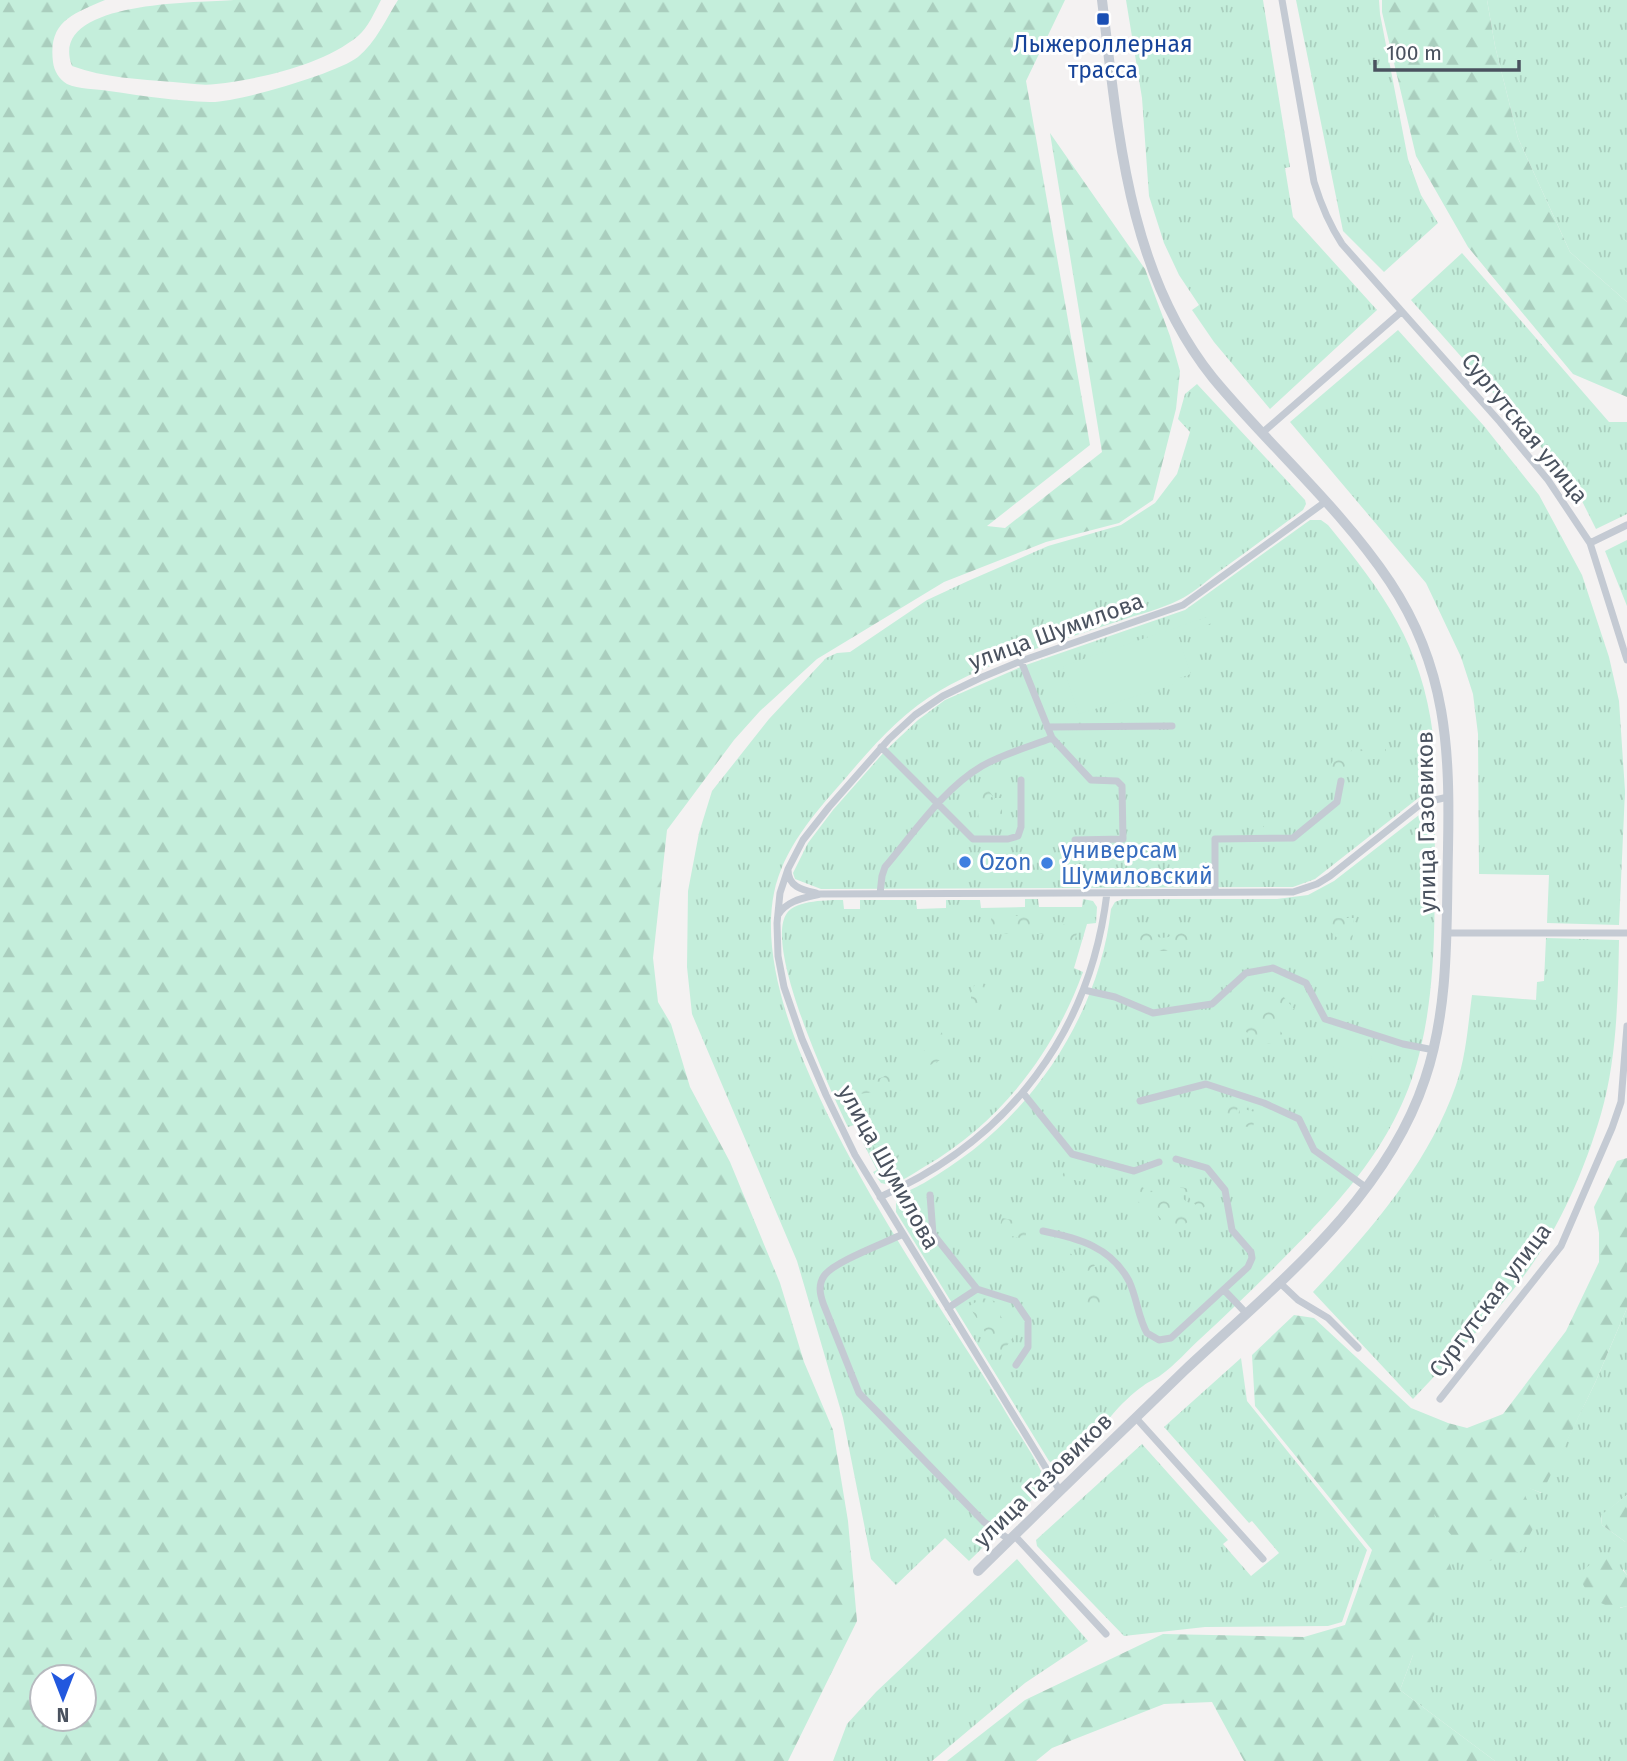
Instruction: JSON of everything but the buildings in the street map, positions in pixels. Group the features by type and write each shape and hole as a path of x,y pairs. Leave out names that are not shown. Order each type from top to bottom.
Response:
{"street":[{"name":"улица Газовиков","path":"978,1571 1279,1282 1339,1221 1367,1188 1392,1152 1412,1113 1434,1051 1444,996 1447,746 1442,708 1432,671 1419,635 1402,601 1378,565 1211,375 1172,311 1143,242 1129,194 1102,0"},
{"name":"Сургутская улица","path":"1282,0 1320,204 1342,244 1500,422 1548,480 1590,542 1627,660"},
{"path":"1262,433 1401,312"},
{"name":"улица Шумилова","path":"1060,1491 855,1156 802,1039 784,987 778,956 780,893 788,869 803,840 880,747 915,715 943,696 1021,661 1183,605 1325,502"},
{"path":"1590,542 1627,525"},
{"path":"1021,661 1052,738 1091,780 1116,780 1123,790 1124,839 1075,840"},
{"path":"1047,727 1172,726"},
{"path":"880,894 886,867 968,775 1052,738"},
{"path":"880,747 973,839 1014,838 1018,835 1021,827 1021,780"},
{"path":"1215,892 1215,839 1293,838 1337,802 1341,781"},
{"path":"796,901 780,893 796,887 820,894 1293,892 1306,889 1330,876 1422,803 1448,797"},
{"path":"788,869 789,879 796,887"},
{"path":"880,1197 920,1178 957,1155 990,1127 1023,1093 1059,1041 1084,990 1100,937 1107,892"},
{"path":"777,923 783,908 820,894"},
{"path":"1446,933 1627,933"},
{"path":"1084,990 1115,997 1153,1013 1212,1004 1246,973 1273,968 1306,983 1325,1019 1434,1051"},
{"name":"Сургутская улица","path":"1440,1399 1561,1245 1621,1102 1627,1026"},
{"path":"1140,1101 1206,1084 1264,1103 1299,1119 1314,1150 1367,1188"},
{"path":"1023,1093 1072,1154 1134,1171 1159,1163"},
{"path":"1043,1231 1081,1239 1107,1253 1128,1280 1150,1336 1158,1340 1175,1335 1250,1264 1252,1255 1232,1230 1225,1190 1207,1168 1177,1159"},
{"path":"930,1195 933,1234 977,1289 1015,1301 1028,1320 1028,1347 1016,1364"},
{"path":"903,1234 840,1262 824,1274 820,1292 823,1303 859,1393 984,1522 1012,1537 1106,1634"},
{"path":"1279,1282 1298,1300 1328,1318 1358,1349"},
{"path":"948,1308 977,1289"},
{"path":"1224,1290 1246,1313"},
{"name":"улица Газовиков","path":"1136,1418 1263,1559"}],"green space":[{"path":"0,0 105,0 73,15 59,28 52,48 54,65 59,77 67,84 185,101 210,102 263,92 309,79 347,64 370,44 398,0 1065,0 1026,81 1090,445 987,526 1005,528 1102,452 1050,133 1145,269 1180,371 1176,409 1153,500 1119,523 1046,542 944,582 817,659 760,711 734,740 667,830 653,958 658,1002 671,1024 690,1087 730,1162 780,1283 804,1362 833,1430 848,1521 857,1621 788,1761 0,1761"},
{"path":"234,0 381,0 365,29 344,46 309,63 252,78 200,85 122,77 72,66 70,44 81,28 102,17 129,9 159,5"},
{"path":"1126,0 1263,0 1290,167 1285,168 1293,217 1377,310 1270,409 1214,342 1192,310 1199,305 1179,275 1164,243 1149,196 1142,98"},
{"path":"1296,0 1379,0 1408,159 1421,195 1438,223 1384,272 1343,231"},
{"path":"1382,0 1487,0 1495,46 1518,138 1570,252 1627,302 1627,397 1573,374 1468,247 1416,156 1382,12"},
{"path":"1487,0 1627,0 1627,302 1570,252 1518,138 1495,46"},
{"path":"1462,253 1609,422 1627,422 1627,514 1596,529 1579,495 1556,464 1411,300"},
{"path":"1398,330 1484,426 1539,495 1582,575 1609,657 1619,701 1625,791 1619,925 1547,923 1549,875 1479,874 1478,734 1473,694 1461,657 1426,583 1290,422"},
{"path":"1197,384 1305,500 1303,510 1179,600 1007,659 962,679 927,699 900,719 832,793 792,847 778,877 774,893 772,951 787,1015 814,1085 849,1156 889,1227 1045,1479 1041,1491 969,1561 945,1538 896,1585 871,1559 843,1418 797,1261 692,1014 687,967 688,891 699,833 712,791 769,719 826,658 837,653 850,652 927,600 1048,546 1121,525 1155,503 1177,474 1190,432 1178,419 1185,394"},
{"path":"1310,520 1321,520 1328,525 1366,573 1397,621 1420,674 1428,703 1435,757 1434,772 1426,792 1315,879 1293,887 821,889 795,879 793,873 808,843 833,810 885,751 918,720 945,700 1023,666 1185,610"},
{"path":"1627,540 1627,606 1605,551"},
{"path":"1213,615 1215,622 1178,635 1191,674 1174,680 1175,684 1079,714 1063,666"},
{"path":"1386,749 1386,759 1355,759 1340,770 1329,770 1337,757 1352,750"},
{"path":"1312,784 1322,784 1322,805 1312,805"},
{"path":"984,785 993,796 979,807 970,796"},
{"path":"995,798 1002,798 1002,822 979,822 978,811"},
{"path":"1248,815 1264,815 1264,827 1248,828"},
{"path":"1419,815 1427,815 1435,824 1434,936 1430,992 1421,1047 1411,1081 1382,1141 1343,1194 1273,1269 1171,1367 1123,1403 1080,1455 1064,1466 1056,1467 1049,1461 896,1212 896,1199 973,1150 1024,1101 1046,1073 1066,1043 1082,1011 1095,978 1115,902 1123,899 1277,899 1308,895 1334,881"},
{"path":"1025,899 1038,899 1039,907 1082,907 1083,899 1093,901 1097,907 1096,923 1087,924 1074,968 1083,972 1071,1002 1040,1058 1021,1084 977,1130 909,1176 892,1184 881,1183 873,1172 877,1170 854,1125 848,1127 802,1019 784,955 782,930 787,913 798,905 830,900 843,900 844,909 860,909 860,900 916,900 917,909 946,908 946,900 980,900 981,908 1025,907"},
{"path":"991,916 1046,916 1055,934 992,934"},
{"path":"1326,918 1354,918 1352,944 1334,936"},
{"path":"1058,924 1079,925 1072,951"},
{"path":"1130,925 1144,925 1153,935 1163,938 1173,935 1182,925 1196,925 1183,945 1163,951 1143,944"},
{"path":"1546,938 1619,940 1613,1050 1601,1114 1570,1197 1538,1255 1500,1306 1413,1399 1313,1292 1376,1221 1430,1143 1456,1085 1466,1041 1472,995 1536,1000 1537,982 1544,981"},
{"path":"977,980 997,990 997,1010 971,1011 971,993"},
{"path":"1267,991 1283,996 1294,1009 1279,1015 1276,1026 1286,1038 1269,1044 1258,1042 1245,1030 1258,1023 1258,1013 1263,1008 1256,994"},
{"path":"943,1031 947,1036 947,1057 928,1066 923,1064 917,1055 930,1047"},
{"path":"1333,1044 1372,1056 1365,1077 1327,1065"},
{"path":"898,1067 906,1079 900,1091 861,1093 849,1089 883,1077"},
{"path":"1223,1102 1238,1107 1234,1119 1209,1110"},
{"path":"1240,1108 1255,1112 1253,1129 1236,1123"},
{"path":"898,1144 899,1161 912,1161 912,1165 903,1169 887,1169 873,1145"},
{"path":"1627,1158 1627,1308 1595,1383 1542,1493 1521,1485 1536,1523 1521,1551 1476,1565 1434,1514 1454,1577 1413,1655 1400,1690 1495,1761 1244,1761 1212,1702 1164,1704 1052,1748 1036,1761 947,1761 1025,1700 1163,1634 1304,1637 1345,1625 1372,1550 1255,1406 1252,1355 1294,1315 1314,1318 1411,1408 1467,1428 1503,1414 1566,1331 1599,1262 1599,1233 1594,1207 1617,1161"},
{"path":"1070,1163 1077,1165 1084,1176 1083,1182 1061,1177"},
{"path":"1135,1183 1149,1191 1163,1190 1146,1206 1120,1192"},
{"path":"1180,1187 1195,1190 1207,1205 1200,1210"},
{"path":"1178,1193 1197,1213 1175,1234 1151,1208 1166,1194 1172,1197"},
{"path":"1002,1218 1028,1223 1025,1239 998,1233"},
{"path":"1069,1253 1095,1265 1088,1272 1079,1274 1060,1272"},
{"path":"1092,1282 1111,1304 1097,1319 1084,1306 1081,1294"},
{"path":"983,1298 998,1302 996,1308 1013,1337 1000,1356 969,1306"},
{"path":"1627,1308 1627,1495 1601,1516 1602,1525 1627,1543 1627,1575 1623,1569 1620,1608 1627,1606 1627,1761 1495,1761 1400,1690 1413,1655 1433,1511 1521,1484 1541,1493 1595,1383"},
{"path":"1241,1358 1247,1401 1367,1550 1342,1622 1328,1626 1205,1627 1124,1636 1037,1546 1036,1540 1142,1444 1228,1540 1223,1544 1251,1576 1279,1553 1164,1427"},
{"path":"1627,1495 1627,1543 1602,1525 1601,1515"},
{"path":"1610,1556 1627,1575 1627,1606 1611,1607 1603,1604 1590,1595 1581,1581 1579,1573 1599,1558"},
{"path":"1017,1559 1088,1641 1025,1683 932,1761 833,1761 847,1724 876,1692"}],"place":[{"name":"Лыжероллерная трасса","path":"1103,19"},
{"name":"Ozon","path":"965,862"},
{"name":"универсам Шумиловский","path":"1047,863"}]}
